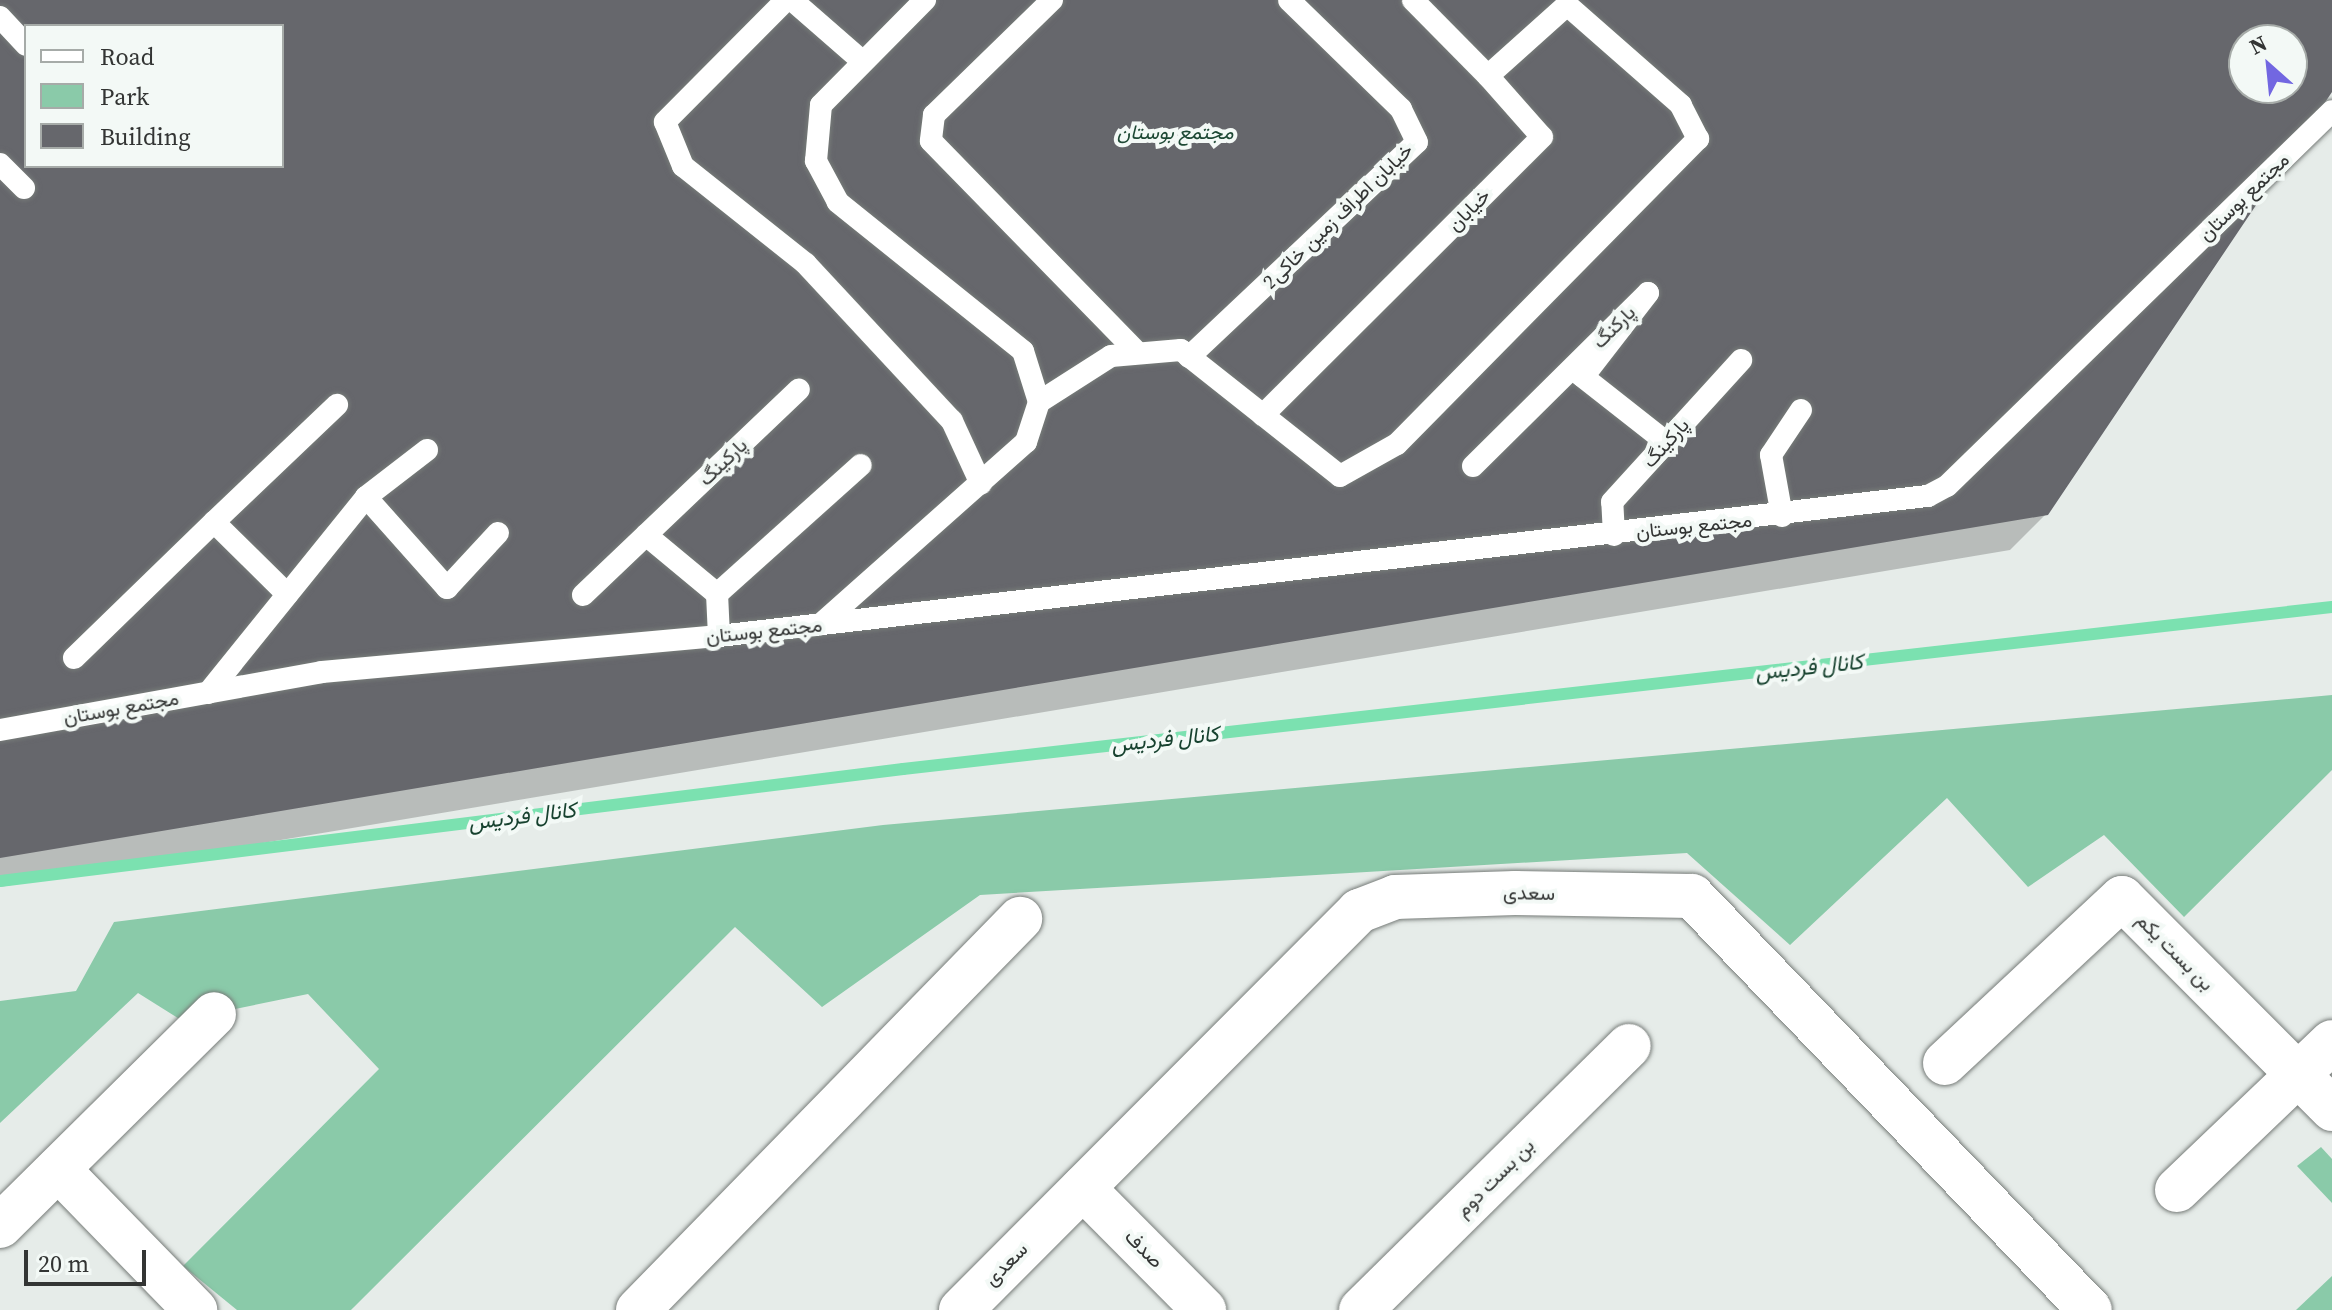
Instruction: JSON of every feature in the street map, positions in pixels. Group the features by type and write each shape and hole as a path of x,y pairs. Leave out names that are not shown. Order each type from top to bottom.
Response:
{"street":[{"name":"سعدی","path":"961,1310 1359,911 1435,893 1692,896 2076,1306"},
{"name":"بن بست یکم","path":"1945,1063 2122,898 2332,1109"},
{"path":"638,1310 1020,919"},
{"path":"0,1226 214,1014"},
{"path":"2177,1190 2332,1042"},
{"name":"بن بست دوم","path":"1361,1310 1629,1046"},
{"path":"58,1169 195,1310"},
{"name":"صدف","path":"1083,1188 1204,1310"}],"lane":[{"path":"786,0 665,122 683,166 806,264 952,421 981,484"},
{"path":"792,0 863,62"},
{"path":"821,624 1026,442 1039,402 1023,351 838,202 816,161 821,105 925,0"},
{"path":"1052,0 934,115 931,141 1138,353"},
{"name":"خیابان اطراف زمین خاکی2","path":"1189,357 1417,142 1401,109 1289,0"},
{"path":"1039,402 1111,356 1181,350 1340,476 1397,444 1698,139 1681,105 1567,5 1488,76 1413,0"},
{"path":"0,17 24,43"},
{"name":"خیابان","path":"1263,415 1542,137 1488,76"},
{"name":"مجتمع بوستان","path":"0,730 322,672 719,636 1905,501 1947,486 2332,111"},
{"path":"0,164 24,188"},
{"name":"پارکینگ","path":"1614,535 1612,502 1741,360"},
{"path":"1473,466 1578,373 1667,443"},
{"name":"پارکینگ","path":"583,595 799,389"},
{"path":"74,658 337,405"},
{"path":"1782,516 1771,455 1801,410"},
{"path":"208,693 366,497 427,450"},
{"path":"717,594 861,465"},
{"path":"366,497 447,588 498,533"},
{"path":"214,522 287,594"},
{"path":"646,535 717,594 719,636"}],"green space":[{"path":"2332,695 2332,770 2184,917 2104,835 2028,887 1947,798 1790,945 1687,853 980,895 822,1007 735,927 351,1310 237,1310 183,1266 379,1069 308,994 181,1020 138,993 0,1123 0,1001 76,991 114,922 883,825"},
{"path":"2321,1147 2332,1159 2332,1203 2297,1166"},
{"path":"2332,1276 2332,1310 2296,1310"}],"building":[{"name":"مجتمع بوستان","path":"0,0 2332,0 2332,92 2048,515 0,858"}],"waterway":[{"name":"کانال فردیس","path":"0,881 903,769 2332,607"}]}
